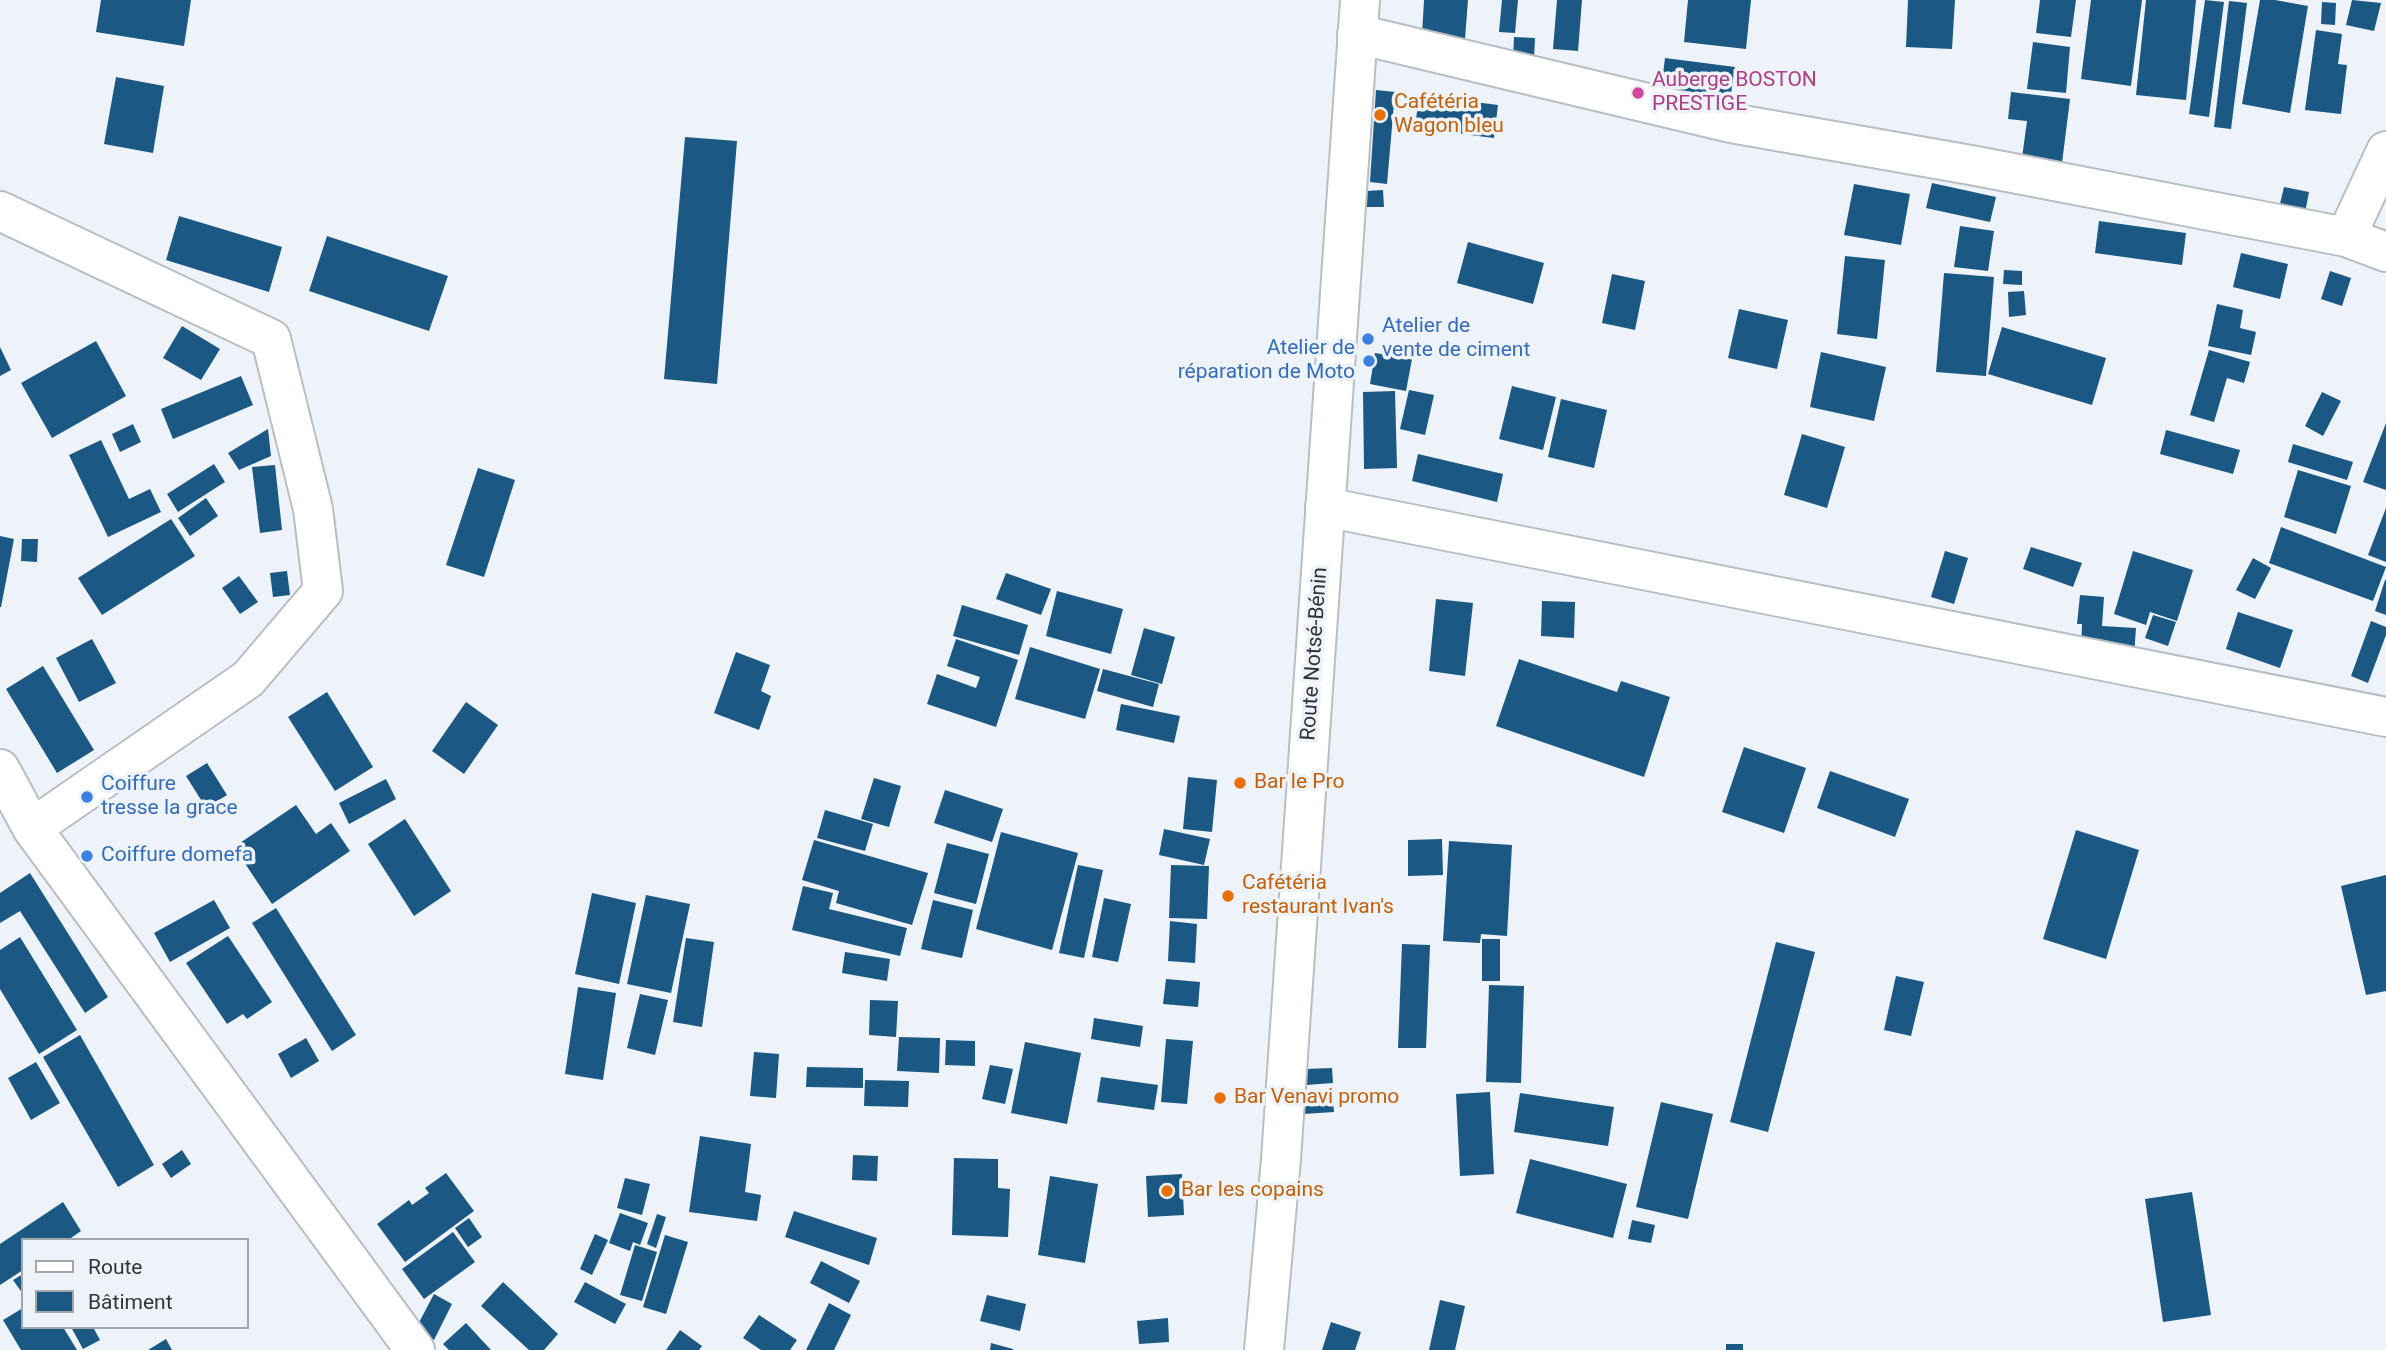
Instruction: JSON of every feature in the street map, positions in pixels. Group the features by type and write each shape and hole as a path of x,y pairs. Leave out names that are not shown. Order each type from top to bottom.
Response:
{"street":[{"path":"1359,17 1731,123 2004,171 2346,237 2386,252"},
{"name":"Route Notsé-Bénin","path":"1264,1350 1281,1159 1359,17"},
{"path":"2346,237 2386,151"},
{"path":"0,211 271,339 313,509 323,591 248,679 32,828"},
{"path":"1325,507 2386,717"},
{"path":"0,769 32,828 415,1350"}],"building":[{"path":"101,0 191,0 184,46 96,32"},
{"path":"1424,0 1468,0 1465,39 1422,35"},
{"path":"1502,0 1518,0 1515,33 1499,32"},
{"path":"1557,0 1582,0 1578,51 1553,49"},
{"path":"1688,0 1751,0 1746,49 1684,42"},
{"path":"1908,0 1955,0 1952,49 1906,47"},
{"path":"2040,0 2076,0 2071,37 2036,33"},
{"path":"2091,0 2142,0 2131,86 2081,79"},
{"path":"2146,0 2196,0 2186,100 2136,95"},
{"path":"2205,0 2224,2 2209,117 2189,114"},
{"path":"2260,0 2308,6 2290,113 2242,104"},
{"path":"2352,0 2381,3 2374,31 2346,25"},
{"path":"2229,1 2247,3 2231,129 2214,127"},
{"path":"2322,2 2336,3 2335,25 2321,24"},
{"path":"2316,30 2342,34 2338,64 2347,65 2341,114 2305,110"},
{"path":"1514,37 1535,38 1534,59 1513,58"},
{"path":"2033,42 2070,47 2066,93 2027,89"},
{"path":"1665,58 1735,67 1729,107 1660,98"},
{"path":"116,77 164,86 153,153 104,144"},
{"path":"1376,90 1395,92 1387,184 1370,182"},
{"path":"2011,92 2070,99 2062,163 2022,158 2027,121 2008,119"},
{"path":"1419,95 1498,105 1494,138 1415,128"},
{"path":"685,137 737,141 717,384 664,379"},
{"path":"1932,183 1996,197 1990,222 1926,208"},
{"path":"1854,184 1910,194 1901,245 1844,235"},
{"path":"2284,187 2309,192 2305,213 2279,208"},
{"path":"1383,190 1384,207 1367,207 1366,191"},
{"path":"179,216 282,247 269,292 166,260"},
{"path":"2099,221 2186,233 2182,265 2095,253"},
{"path":"1960,226 1994,231 1988,271 1954,267"},
{"path":"327,236 448,276 429,331 309,291"},
{"path":"1468,242 1544,263 1533,304 1457,283"},
{"path":"2241,253 2288,264 2280,299 2233,287"},
{"path":"1845,256 1885,260 1877,339 1837,334"},
{"path":"2004,270 2022,271 2022,285 2003,284"},
{"path":"2330,271 2351,278 2342,306 2321,299"},
{"path":"1944,273 1994,277 1986,376 1936,372"},
{"path":"1612,274 1645,281 1635,330 1602,323"},
{"path":"2024,291 2026,315 2009,317 2008,292"},
{"path":"2217,304 2243,310 2240,328 2256,332 2251,355 2208,346"},
{"path":"1739,309 1788,320 1777,369 1728,358"},
{"path":"182,326 220,349 201,380 163,358"},
{"path":"2002,327 2106,358 2092,405 1988,374"},
{"path":"96,341 126,396 52,438 21,383"},
{"path":"0,347 11,370 0,376"},
{"path":"2209,350 2250,362 2244,383 2227,378 2214,422 2190,415"},
{"path":"1821,352 1886,367 1874,421 1810,407"},
{"path":"1375,353 1412,359 1406,391 1370,384"},
{"path":"241,376 253,405 173,439 161,409"},
{"path":"1512,386 1556,397 1543,450 1499,439"},
{"path":"1409,390 1434,395 1425,435 1400,429"},
{"path":"1395,391 1397,468 1364,469 1363,392"},
{"path":"2322,392 2341,401 2323,436 2305,426"},
{"path":"1561,399 1607,410 1594,468 1548,457"},
{"path":"2386,423 2386,490 2363,482"},
{"path":"133,424 141,442 120,452 112,434"},
{"path":"268,429 271,456 239,470 228,453"},
{"path":"2166,430 2240,450 2233,474 2160,454"},
{"path":"1802,434 1845,447 1827,508 1784,495"},
{"path":"101,440 129,499 150,489 161,512 108,537 69,455"},
{"path":"2293,444 2353,462 2347,480 2288,462"},
{"path":"1418,454 1503,474 1497,502 1412,481"},
{"path":"214,464 225,482 178,512 167,494"},
{"path":"275,465 282,530 260,533 252,467"},
{"path":"478,468 515,480 484,577 446,565"},
{"path":"2298,470 2351,486 2336,534 2284,517"},
{"path":"206,498 218,516 190,536 178,518"},
{"path":"2386,508 2386,562 2368,555"},
{"path":"171,519 195,556 102,615 78,578"},
{"path":"2281,527 2386,567 2373,601 2269,563"},
{"path":"0,536 14,539 1,607 0,607"},
{"path":"22,539 38,539 37,562 21,561"},
{"path":"2031,547 2082,563 2073,587 2023,569"},
{"path":"1945,551 1968,558 1954,604 1931,597"},
{"path":"2133,551 2193,570 2177,621 2150,612 2146,625 2114,614"},
{"path":"2253,558 2271,568 2255,599 2236,590"},
{"path":"287,571 290,595 273,597 270,573"},
{"path":"1006,573 1051,589 1041,615 996,599"},
{"path":"239,576 258,602 240,614 222,588"},
{"path":"2386,580 2386,615 2375,611"},
{"path":"1057,591 1123,609 1111,654 1046,636"},
{"path":"2080,595 2104,597 2102,626 2136,628 2134,656 2081,652 2082,624 2077,624"},
{"path":"1436,599 1473,603 1465,676 1429,671"},
{"path":"1542,601 1575,602 1574,638 1541,636"},
{"path":"962,605 1028,625 1019,655 953,636"},
{"path":"2238,612 2293,630 2280,668 2226,649"},
{"path":"2153,615 2176,622 2168,646 2145,638"},
{"path":"2371,621 2386,627 2386,635 2368,683 2351,676"},
{"path":"1144,628 1175,637 1162,684 1131,675"},
{"path":"92,639 116,683 79,702 56,658"},
{"path":"956,639 1018,660 996,727 927,704 937,674 976,688 980,677 947,666"},
{"path":"1030,647 1100,669 1085,719 1015,699"},
{"path":"736,652 770,665 761,691 771,696 759,730 714,713"},
{"path":"1519,659 1617,692 1621,681 1670,697 1644,777 1496,726"},
{"path":"43,666 94,750 57,773 6,689"},
{"path":"1103,669 1159,684 1153,707 1097,691"},
{"path":"327,692 373,767 335,791 288,717"},
{"path":"466,702 498,725 464,774 432,751"},
{"path":"1121,704 1180,716 1174,743 1116,730"},
{"path":"1744,747 1806,768 1784,833 1722,812"},
{"path":"207,763 227,795 206,808 186,776"},
{"path":"1830,771 1909,799 1895,837 1817,808"},
{"path":"1188,777 1217,780 1212,832 1183,829"},
{"path":"874,778 901,786 889,827 861,819"},
{"path":"386,779 396,799 349,824 339,803"},
{"path":"945,790 1003,809 992,842 934,823"},
{"path":"296,805 316,834 331,823 350,851 272,904 234,847"},
{"path":"825,810 873,824 865,851 817,838"},
{"path":"405,819 451,891 414,916 368,844"},
{"path":"1164,829 1210,839 1204,865 1159,855"},
{"path":"2076,830 2139,850 2106,959 2043,939"},
{"path":"1001,832 1078,853 1052,950 976,929"},
{"path":"1442,839 1443,875 1408,876 1408,840"},
{"path":"814,840 928,873 912,925 836,903 839,891 802,880"},
{"path":"1449,841 1512,845 1507,936 1481,934 1480,943 1443,941"},
{"path":"947,843 989,854 976,904 934,893"},
{"path":"1078,865 1103,870 1084,958 1059,953"},
{"path":"1171,865 1209,866 1207,919 1169,918"},
{"path":"30,873 108,997 85,1013 20,911 0,923 0,893"},
{"path":"2386,875 2386,991 2366,995 2341,886"},
{"path":"803,886 833,893 829,909 907,928 900,956 792,930"},
{"path":"592,893 636,903 619,984 575,974"},
{"path":"646,895 690,904 671,993 627,984"},
{"path":"1104,898 1131,904 1118,962 1092,957"},
{"path":"214,900 230,928 170,962 154,933"},
{"path":"933,900 973,910 962,958 921,949"},
{"path":"276,908 356,1035 332,1051 252,923"},
{"path":"1170,921 1197,924 1195,963 1168,961"},
{"path":"228,936 272,1002 247,1019 243,1014 227,1024 186,963"},
{"path":"20,937 77,1030 39,1054 0,989 0,950"},
{"path":"686,938 714,942 702,1027 673,1022"},
{"path":"1482,939 1500,939 1500,981 1482,981"},
{"path":"1776,942 1815,952 1768,1132 1730,1122"},
{"path":"1402,944 1430,945 1426,1048 1398,1048"},
{"path":"845,952 890,959 887,981 842,973"},
{"path":"1896,976 1924,982 1911,1036 1884,1030"},
{"path":"1166,979 1200,982 1198,1007 1163,1004"},
{"path":"1489,985 1524,986 1521,1083 1486,1082"},
{"path":"578,987 616,993 603,1080 565,1074"},
{"path":"640,994 668,1000 655,1055 627,1048"},
{"path":"870,1000 898,1001 896,1037 869,1035"},
{"path":"1094,1018 1143,1026 1140,1047 1091,1039"},
{"path":"80,1035 154,1165 118,1187 43,1057"},
{"path":"899,1037 940,1038 939,1073 897,1071"},
{"path":"306,1038 319,1061 291,1078 278,1054"},
{"path":"1166,1039 1193,1041 1187,1104 1161,1102"},
{"path":"946,1040 975,1041 975,1066 945,1065"},
{"path":"1025,1042 1081,1053 1067,1124 1011,1113"},
{"path":"754,1052 779,1054 776,1098 750,1096"},
{"path":"36,1062 60,1103 31,1120 8,1078"},
{"path":"990,1065 1013,1069 1005,1104 982,1099"},
{"path":"807,1067 863,1068 863,1088 806,1087"},
{"path":"1332,1068 1333,1083 1306,1085 1305,1069"},
{"path":"1101,1077 1158,1085 1154,1110 1097,1102"},
{"path":"865,1080 909,1081 908,1107 864,1106"},
{"path":"1332,1090 1334,1112 1303,1114 1301,1091"},
{"path":"1490,1092 1494,1174 1460,1176 1456,1094"},
{"path":"1520,1093 1614,1107 1608,1146 1514,1132"},
{"path":"1661,1102 1713,1114 1688,1219 1636,1207"},
{"path":"700,1136 751,1144 745,1192 761,1195 757,1221 689,1212"},
{"path":"182,1150 191,1164 171,1178 162,1164"},
{"path":"853,1155 878,1156 877,1181 852,1180"},
{"path":"954,1158 998,1159 998,1188 1010,1189 1008,1237 952,1235"},
{"path":"1530,1159 1627,1184 1613,1238 1516,1213"},
{"path":"446,1173 474,1211 405,1262 377,1224 409,1200 412,1205 429,1193 425,1188"},
{"path":"1182,1174 1184,1215 1148,1217 1146,1176"},
{"path":"1050,1176 1098,1184 1085,1263 1038,1255"},
{"path":"625,1178 650,1184 642,1215 617,1208"},
{"path":"2192,1192 2211,1315 2163,1322 2145,1199"},
{"path":"63,1202 81,1231 71,1238 21,1238 21,1271 0,1285 0,1244"},
{"path":"794,1211 877,1238 869,1265 785,1237"},
{"path":"620,1213 648,1223 640,1245 633,1242 630,1251 609,1243"},
{"path":"657,1214 666,1217 656,1248 647,1244"},
{"path":"469,1218 482,1237 468,1247 455,1228"},
{"path":"1632,1220 1655,1225 1651,1243 1628,1239"},
{"path":"453,1232 475,1262 424,1299 402,1269"},
{"path":"595,1234 608,1240 592,1275 580,1269"},
{"path":"665,1235 688,1242 666,1314 643,1307"},
{"path":"635,1245 657,1252 642,1301 620,1295"},
{"path":"821,1261 860,1281 849,1303 810,1283"},
{"path":"21,1275 21,1291 13,1280"},
{"path":"503,1282 558,1334 544,1350 529,1350 481,1306"},
{"path":"585,1282 626,1304 615,1324 574,1302"},
{"path":"434,1294 452,1304 434,1340 415,1330"},
{"path":"987,1295 1026,1304 1020,1331 980,1321"},
{"path":"1440,1300 1465,1306 1455,1350 1429,1350"},
{"path":"829,1303 851,1315 834,1350 806,1350"},
{"path":"21,1309 21,1329 64,1329 77,1350 21,1350 3,1320"},
{"path":"759,1315 797,1340 790,1350 761,1350 743,1338"},
{"path":"1168,1318 1169,1342 1139,1344 1137,1321"},
{"path":"1331,1322 1361,1332 1355,1350 1322,1350"},
{"path":"466,1323 491,1350 449,1350 443,1344"},
{"path":"72,1329 94,1329 100,1340 83,1349"},
{"path":"680,1330 702,1346 699,1350 666,1350"},
{"path":"166,1339 172,1350 148,1350"},
{"path":"991,1343 1013,1349 1013,1350 990,1350"},
{"path":"1726,1344 1743,1344 1743,1350 1726,1350"}],"place":[{"name":"Auberge BOSTON PRESTIGE","path":"1638,93"},
{"name":"Cafétéria Wagon bleu","path":"1380,115"},
{"name":"Atelier de vente de ciment","path":"1368,339"},
{"name":"Atelier de réparation de Moto","path":"1369,361"},
{"name":"Bar le Pro","path":"1240,783"},
{"name":"Coiffure tresse la grace","path":"87,797"},
{"name":"Coiffure domefa","path":"87,856"},
{"name":"Cafétéria restaurant Ivan's","path":"1228,896"},
{"name":"Bar Venavi promo","path":"1220,1098"},
{"name":"Bar les copains","path":"1167,1191"}]}
